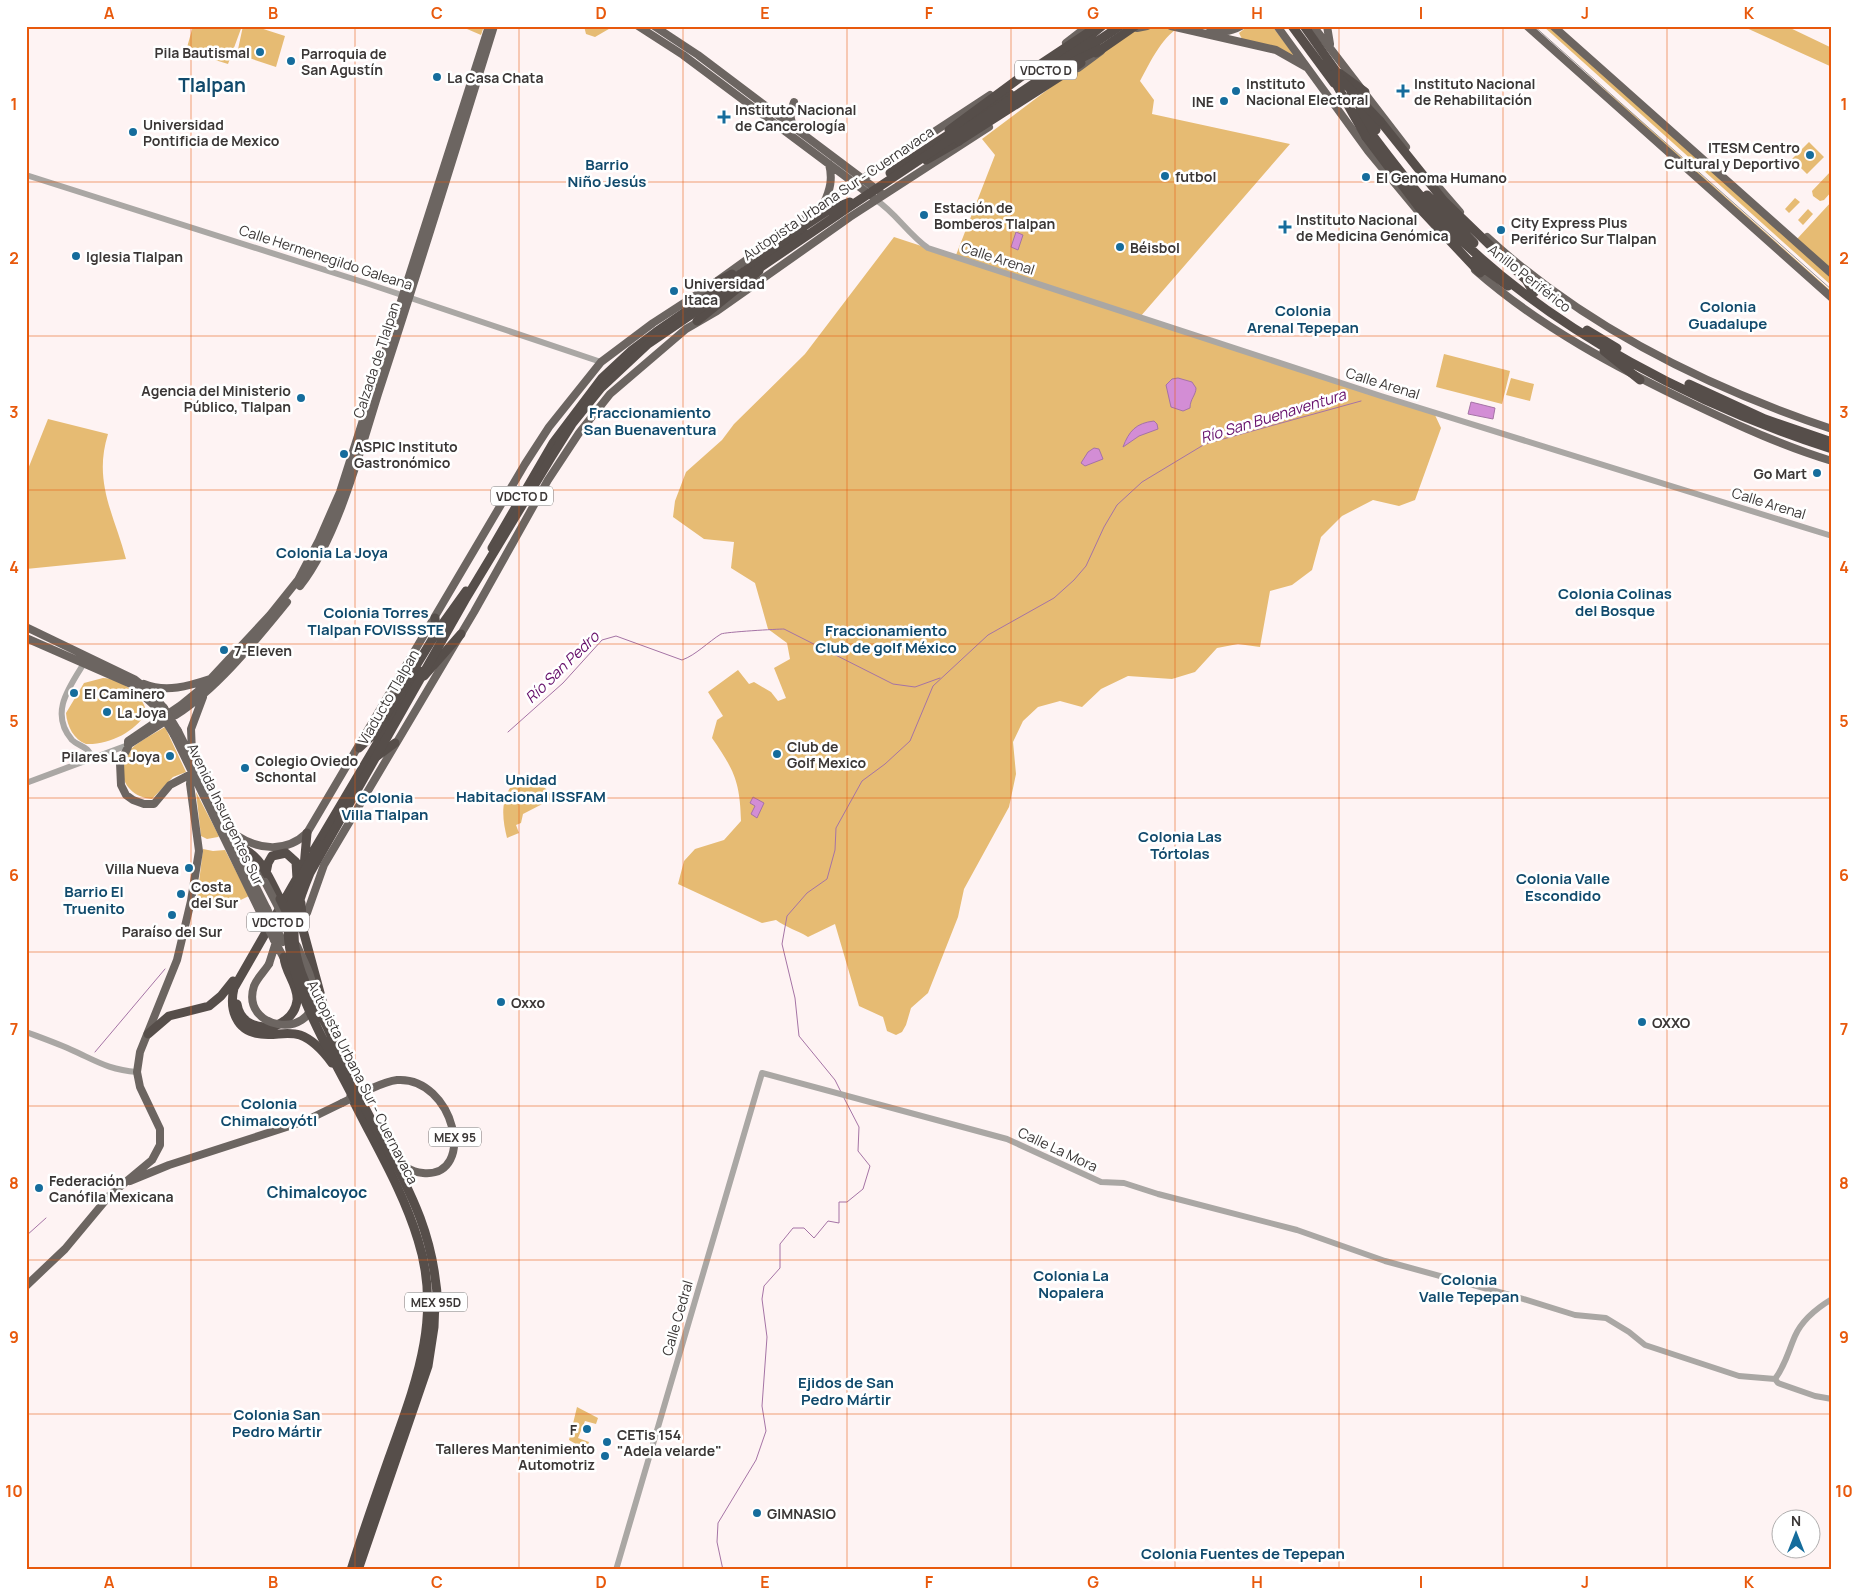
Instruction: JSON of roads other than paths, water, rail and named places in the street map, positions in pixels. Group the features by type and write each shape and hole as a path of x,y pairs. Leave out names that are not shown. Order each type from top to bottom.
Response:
{"highway":[{"path":"918,159 949,130 1022,77 1098,26"},
{"path":"1047,71 1102,26"},
{"name":"Viaducto Tlalpan","path":"894,176 981,113 1110,26"},
{"name":"Viaducto Tlalpan","path":"312,864 421,675 560,446 583,412 621,370 655,341 764,262 1120,26"},
{"path":"1294,26 1334,73 1387,129 1444,201 1526,280 1530,294"},
{"name":"Anillo Periférico","path":"1294,26 1413,188 1456,234 1530,294 1597,344 1732,412 1832,449"},
{"path":"1302,26 1334,73 1366,137 1382,161 1421,210 1480,273"},
{"path":"918,159 959,141 1051,84 1100,49 1137,27"},
{"path":"1047,71 1100,49"},
{"name":"Autopista Urbana Sur - Cuernavaca","path":"357,1570 423,1369 430,1326 430,1276 420,1228 410,1205 385,1160 299,988 289,951 288,923 290,904 306,867 554,445 570,421 602,382 647,339 1047,71"},
{"path":"1334,73 1365,92"},
{"name":"Anillo Periférico","path":"1334,73 1383,141 1430,198 1472,241 1530,294 1588,331 1644,362 1742,409 1832,442"},
{"path":"981,113 1002,87"},
{"path":"1002,106 1048,88"},
{"path":"781,251 794,233 827,210 850,204"},
{"path":"781,251 802,244 842,216 850,204"},
{"name":"Autopista Urbana Sur - Cuernavaca","path":"357,1570 432,1356 436,1327 437,1286 429,1242 422,1219 360,1099 300,970 295,946 295,923 300,897 310,873 418,684 572,424 601,388 648,344 850,204"},
{"path":"1458,248 1497,279 1530,294"},
{"path":"1500,256 1535,277"},
{"path":"697,321 751,279 764,262"},
{"path":"713,284 764,262"},
{"path":"1597,344 1640,380"},
{"path":"359,748 375,733 438,630 473,583"},
{"path":"421,675 435,632 435,618"},
{"path":"421,675 461,634"},
{"name":"Viaducto Tlalpan","path":"243,975 297,879 312,864 376,757 421,675"},
{"path":"334,1043 303,930 301,902 312,864 416,698 418,684"},
{"path":"376,757 395,743"},
{"path":"307,833 312,864 306,892 308,948"},
{"path":"247,852 254,856 280,899 312,964"},
{"path":"266,877 268,863 272,856 286,853 296,862 297,879"},
{"name":"VDCTO D","path":"243,975 312,864"},
{"path":"280,1024 293,1011 297,1000 296,990 286,969 284,958"},
{"path":"148,1034 169,1016 198,1010 214,1002 243,975"},
{"path":"243,975 237,997 238,1008 242,1017 258,1027 270,1028 280,1024 303,1021 317,1028"},
{"name":"MEX 95D","path":"243,975 234,988 232,998 233,1011 240,1024 246,1029 262,1035 283,1032 302,1036 316,1044 336,1068 408,1211 419,1242 428,1307 427,1333 418,1376 351,1570"},
{"name":"MEX 95D","path":"334,1043 422,1228 429,1252 436,1306 431,1351 423,1381 357,1570"},
{"path":"360,1527 363,1518 370,1511"}],"main road":[{"name":"Calzada de Tlalpan","path":"205,693 274,619 302,583 325,543 346,494 489,26"},
{"name":"Calzada de Tlalpan","path":"128,745 133,737 181,705 212,678 298,580 320,540 340,492 407,297 494,26"},
{"path":"654,26 718,70 884,195"},
{"name":"Viaducto Tlalpan","path":"236,835 257,846 271,848 295,843 307,833 549,427 601,362 653,323 713,284 824,204 1002,87 1088,26"},
{"path":"307,913 324,865 395,743 461,634 544,488 579,433 610,394 697,321 717,311 876,200 1048,88 1137,27 1147,26"},
{"path":"1171,26 1276,50 1302,64 1314,74"},
{"path":"1208,26 1220,32 1233,30 1241,26"},
{"path":"1277,26 1403,196 1480,273 1552,327 1591,353 1640,380 1747,429 1832,461"},
{"path":"1313,26 1426,174 1462,214 1535,277 1592,319 1689,372 1786,413 1832,429"},
{"path":"1327,26 1333,51"},
{"path":"1527,26 1832,298"},
{"path":"1553,26 1832,274"},
{"path":"640,27 710,76 876,200"},
{"path":"1233,30 1239,41"},
{"path":"710,76 718,70"},
{"path":"793,128 790,114 794,102"},
{"path":"918,159 927,162 968,137 978,134"},
{"path":"824,204 830,184 831,173 828,164"},
{"path":"848,168 864,171 878,169"},
{"name":"Avenida Insurgentes Sur","path":"26,627 89,655 134,679 148,690 194,761 278,941 334,1043"},
{"name":"Avenida Insurgentes Sur","path":"26,638 131,684 161,709"},
{"path":"134,679 146,686 170,689 188,686 212,678"},
{"path":"192,774 170,785 154,804 144,804 126,794 120,785 118,774 120,763 128,745 194,703 205,693"},
{"path":"194,761 191,729 205,693"},
{"name":"Avenida Insurgentes Sur","path":"176,733 192,774 264,912"},
{"path":"156,1170 155,1157 160,1145 161,1135 156,1118 140,1087 137,1072 140,1052 184,939 198,868 199,843 190,784 192,774"},
{"path":"222,818 247,852"},
{"path":"266,877 305,962 314,992 311,1009 304,1018 293,1025 273,1024 264,1019 255,1008 253,998 254,987 269,964 278,941"},
{"name":"Avenida Insurgentes Sur","path":"278,941 284,958 336,1068"},
{"name":"MEX 95","path":"122,1185 156,1170 305,1121 368,1090 397,1080 415,1083 426,1089 438,1099 448,1112 455,1138 452,1154 443,1168 430,1173 421,1173 400,1162 377,1131"},
{"name":"MEX 95","path":"26,1286 65,1249 110,1195 155,1157"}],"street":[{"name":"Calle Hermenegildo Galeana","path":"26,175 407,297 601,362"},
{"path":"884,195 890,209"},
{"path":"876,200 890,209"},
{"name":"Calle Arenal","path":"890,209 905,228 928,248 1381,396 1832,536"},
{"path":"89,655 64,696 61,710 64,726 69,735 75,742 89,750 92,757"},
{"path":"26,783 128,745"},
{"path":"26,1032 74,1051 101,1065 115,1070 137,1072"},
{"name":"Calle La Mora","path":"762,1073 1012,1141 1101,1182 1124,1183 1162,1195 1297,1230 1386,1261 1575,1315 1606,1318 1629,1332 1645,1345 1739,1376 1775,1379 1778,1383 1832,1399"},
{"name":"Calle Cedral","path":"616,1570 762,1073"},
{"path":"1775,1379 1786,1364 1799,1329 1816,1310 1832,1299"}],"waterway":[{"name":"Río San Buenaventura","path":"841,1092 835,1080 799,1036 795,998 782,944 787,916 807,893 827,879 835,850 836,828 862,781 885,764 910,741 933,686 988,635 1054,598 1074,580 1086,566 1104,527 1117,505 1142,482 1205,444 1361,401"},
{"name":"Río San Pedro","path":"508,732 563,683 602,640 616,636 682,660 721,634 784,629 893,684 915,687 940,678"},
{"path":"95,1052 165,969"},
{"name":"Río San Buenaventura","path":"723,1570 717,1542 718,1523 756,1460 766,1431 762,1406 767,1337 762,1299 764,1286 780,1268 780,1244 793,1228 804,1228 814,1238 828,1221 839,1223 839,1202 847,1202 863,1189 870,1166 858,1151 859,1127 844,1098"},
{"path":"26,1236 46,1218"}],"tram line":[{"path":"1534,26 1832,290"}],"place":[{"name":"Pila Bautismal","path":"260,52"},
{"name":"Parroquia de San Agustín","path":"291,61"},
{"name":"La Casa Chata","path":"437,77"},
{"name":"Instituto Nacional Electoral","path":"1236,91"},
{"name":"Instituto Nacional de Rehabilitación","path":"1403,91"},
{"name":"INE","path":"1224,101"},
{"name":"Instituto Nacional de Cancerología","path":"724,117"},
{"name":"Universidad Pontificia de Mexico","path":"133,132"},
{"name":"ITESM Centro Cultural y Deportivo","path":"1810,155"},
{"name":"futbol","path":"1165,176"},
{"name":"El Genoma Humano","path":"1366,177"},
{"name":"Estación de Bomberos Tlalpan","path":"924,215"},
{"name":"Instituto Nacional de Medicina Genómica","path":"1285,227"},
{"name":"City Express Plus Periférico Sur Tlalpan","path":"1501,230"},
{"name":"Béisbol","path":"1120,247"},
{"name":"Iglesia Tlalpan","path":"76,256"},
{"name":"Universidad Itaca","path":"674,291"},
{"name":"Agencia del Ministerio Público, Tlalpan","path":"301,398"},
{"name":"ASPIC Instituto Gastronómico","path":"344,454"},
{"name":"Go Mart","path":"1817,473"},
{"name":"7-Eleven","path":"224,650"},
{"name":"El Caminero","path":"74,693"},
{"name":"La Joya","path":"107,712"},
{"name":"Club de Golf Mexico","path":"777,754"},
{"name":"Pilares La Joya","path":"170,756"},
{"name":"Colegio Oviedo Schontal","path":"245,768"},
{"name":"Villa Nueva","path":"189,868"},
{"name":"Costa del Sur","path":"181,894"},
{"name":"Paraíso del Sur","path":"172,915"},
{"name":"Oxxo","path":"501,1002"},
{"name":"OXXO","path":"1642,1022"},
{"name":"Federación Canófila Mexicana","path":"39,1188"},
{"name":"F","path":"587,1429"},
{"name":"CETis 154 \"Adela velarde\"","path":"607,1442"},
{"name":"Talleres Mantenimiento Automotriz","path":"605,1456"},
{"name":"GIMNASIO","path":"757,1513"}],"district":[{"name":"Tlalpan","path":"212,85"},
{"name":"Barrio Niño Jesús","path":"607,172"},
{"name":"Colonia Guadalupe","path":"1728,314"},
{"name":"Colonia Arenal Tepepan","path":"1303,318"},
{"name":"Fraccionamiento San Buenaventura","path":"650,420"},
{"name":"Colonia La Joya","path":"332,552"},
{"name":"Colonia Colinas del Bosque","path":"1615,602"},
{"name":"Colonia Torres Tlalpan FOVISSSTE","path":"376,620"},
{"name":"Fraccionamiento Club de golf México","path":"886,638"},
{"name":"Unidad Habitacional ISSFAM","path":"531,788"},
{"name":"Colonia Villa Tlalpan","path":"385,806"},
{"name":"Colonia Las Tórtolas","path":"1180,844"},
{"name":"Colonia Valle Escondido","path":"1563,886"},
{"name":"Barrio El Truenito","path":"94,900"},
{"name":"Colonia Chimalcoyótl","path":"269,1112"},
{"name":"Chimalcoyoc","path":"317,1192"},
{"name":"Colonia La Nopalera","path":"1071,1284"},
{"name":"Colonia Valle Tepepan","path":"1469,1288"},
{"name":"Ejidos de San Pedro Mártir","path":"846,1390"},
{"name":"Colonia San Pedro Mártir","path":"277,1422"},
{"name":"Colonia Fuentes de Tepepan","path":"1243,1553"}]}
